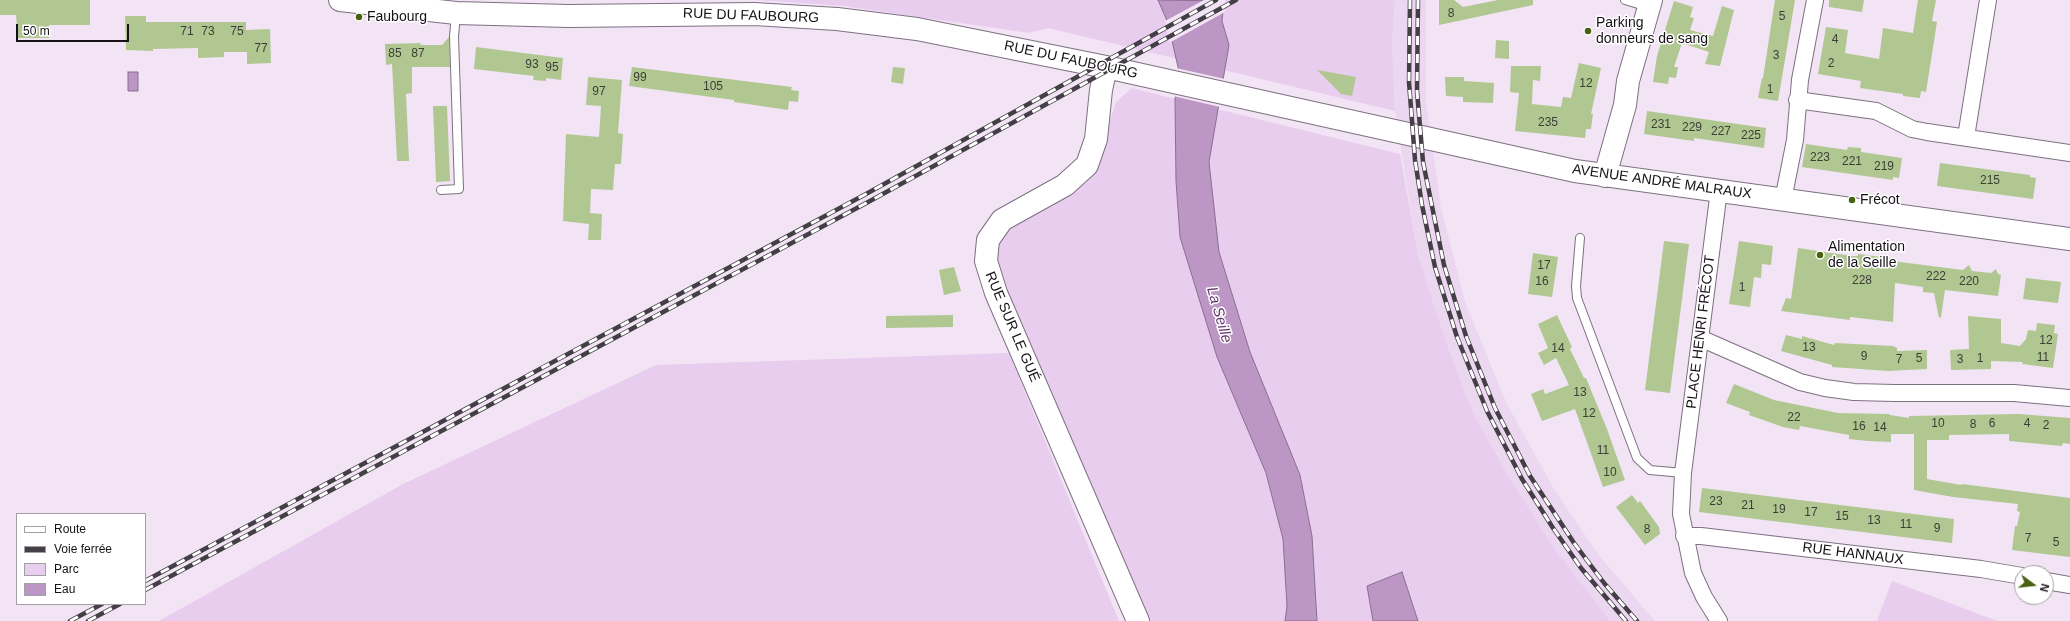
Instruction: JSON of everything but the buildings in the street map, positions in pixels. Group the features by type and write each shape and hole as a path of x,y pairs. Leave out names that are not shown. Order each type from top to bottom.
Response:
{"main road":[{"name":"RUE DU FAUBOURG","path":"349,1 456,13 561,16 744,14 837,19 948,34 1258,101"},
{"path":"1605,176 1624,105 1628,81 1650,4"},
{"name":"RUE SUR LE GUÉ","path":"1106,67 1100,90 1096,139 1087,164 1065,185 1002,220 988,240 986,261 1000,300 1138,621"},
{"name":"AVENUE ANDRÉ MALRAUX","path":"1258,101 1575,171 2070,239"}],"street":[{"path":"1783,200 1795,140 1797,100 1815,0"},
{"path":"1966,137 1988,0"},
{"path":"1797,100 1876,111 1912,129 2070,153"},
{"name":"PLACE HENRI FRÉCOT","path":"1718,621 1704,597 1693,573 1684,536 1681,514 1683,473 1719,190"},
{"path":"1700,338 1800,382 1825,388 1854,392 2014,393 2070,398 2070,395"},
{"name":"RUE HANNAUX","path":"1684,536 1701,536 1981,569 2014,575"},
{"path":"2054,582 2070,585"}],"lane":[{"path":"1625,0 1650,4"},
{"path":"441,190 459,189 454,36 456,13"},
{"path":"1580,238 1577,298 1638,458 1643,465 1650,470 1683,473"}],"shaded area":[{"path":"1395,0 1426,0 1426,101 1441,208 1466,305 1507,404 1555,491 1600,557 1655,621 1610,621 1606,617 1554,548 1509,477 1474,415 1445,339 1418,255 1395,111 1392,42"}],"green space":[{"path":"757,0 1395,0 1392,42 1395,111 1048,28 1029,33 843,6"},
{"path":"1132,88 1175,99 1176,181 1180,237 1217,357 1266,473 1283,539 1287,606 1285,621 1141,621 994,265 994,245 1006,225 1106,133 1116,102"},
{"path":"1217,109 1400,154 1418,255 1445,339 1474,415 1509,477 1554,548 1610,621 1317,621 1312,536 1300,475 1250,352 1219,252 1209,162"},
{"path":"1009,353 1119,621 159,621 403,484 656,365"},
{"path":"1892,581 1997,621 1877,621"}],"water":[{"name":"La Seille","path":"1158,0 1224,1 1222,21 1229,45 1209,162 1219,252 1250,352 1300,475 1312,536 1317,621 1285,621 1287,606 1283,539 1266,473 1217,357 1180,237 1176,181 1175,99 1180,76 1168,23"},
{"path":"128,72 138,72 138,91 128,91"},
{"path":"1402,572 1418,621 1373,621 1367,586"}],"pier":[{"path":"1204,0 1225,0 1225,12 1169,43 1165,21"},
{"path":"1176,68 1225,79 1220,107 1173,96 1178,76"}],"railway":[{"path":"146,580 866,194 1216,0"},
{"path":"146,589 870,201 1236,0"},
{"path":"1410,0 1409,82 1415,160 1422,205 1435,267 1457,337 1487,411 1522,479 1553,528 1581,568 1626,621"},
{"path":"1418,0 1417,91 1423,162 1444,265 1466,336 1495,408 1530,476 1574,543 1604,583 1637,621"},
{"path":"70,621 100,605"},
{"path":"88,621 118,605"}],"place":[{"name":"Faubourg","path":"359,17"},
{"name":"Parking donneurs de sang","path":"1588,31"},
{"name":"Frécot","path":"1852,200"},
{"name":"Alimentation de la Seille","path":"1820,255"}]}
